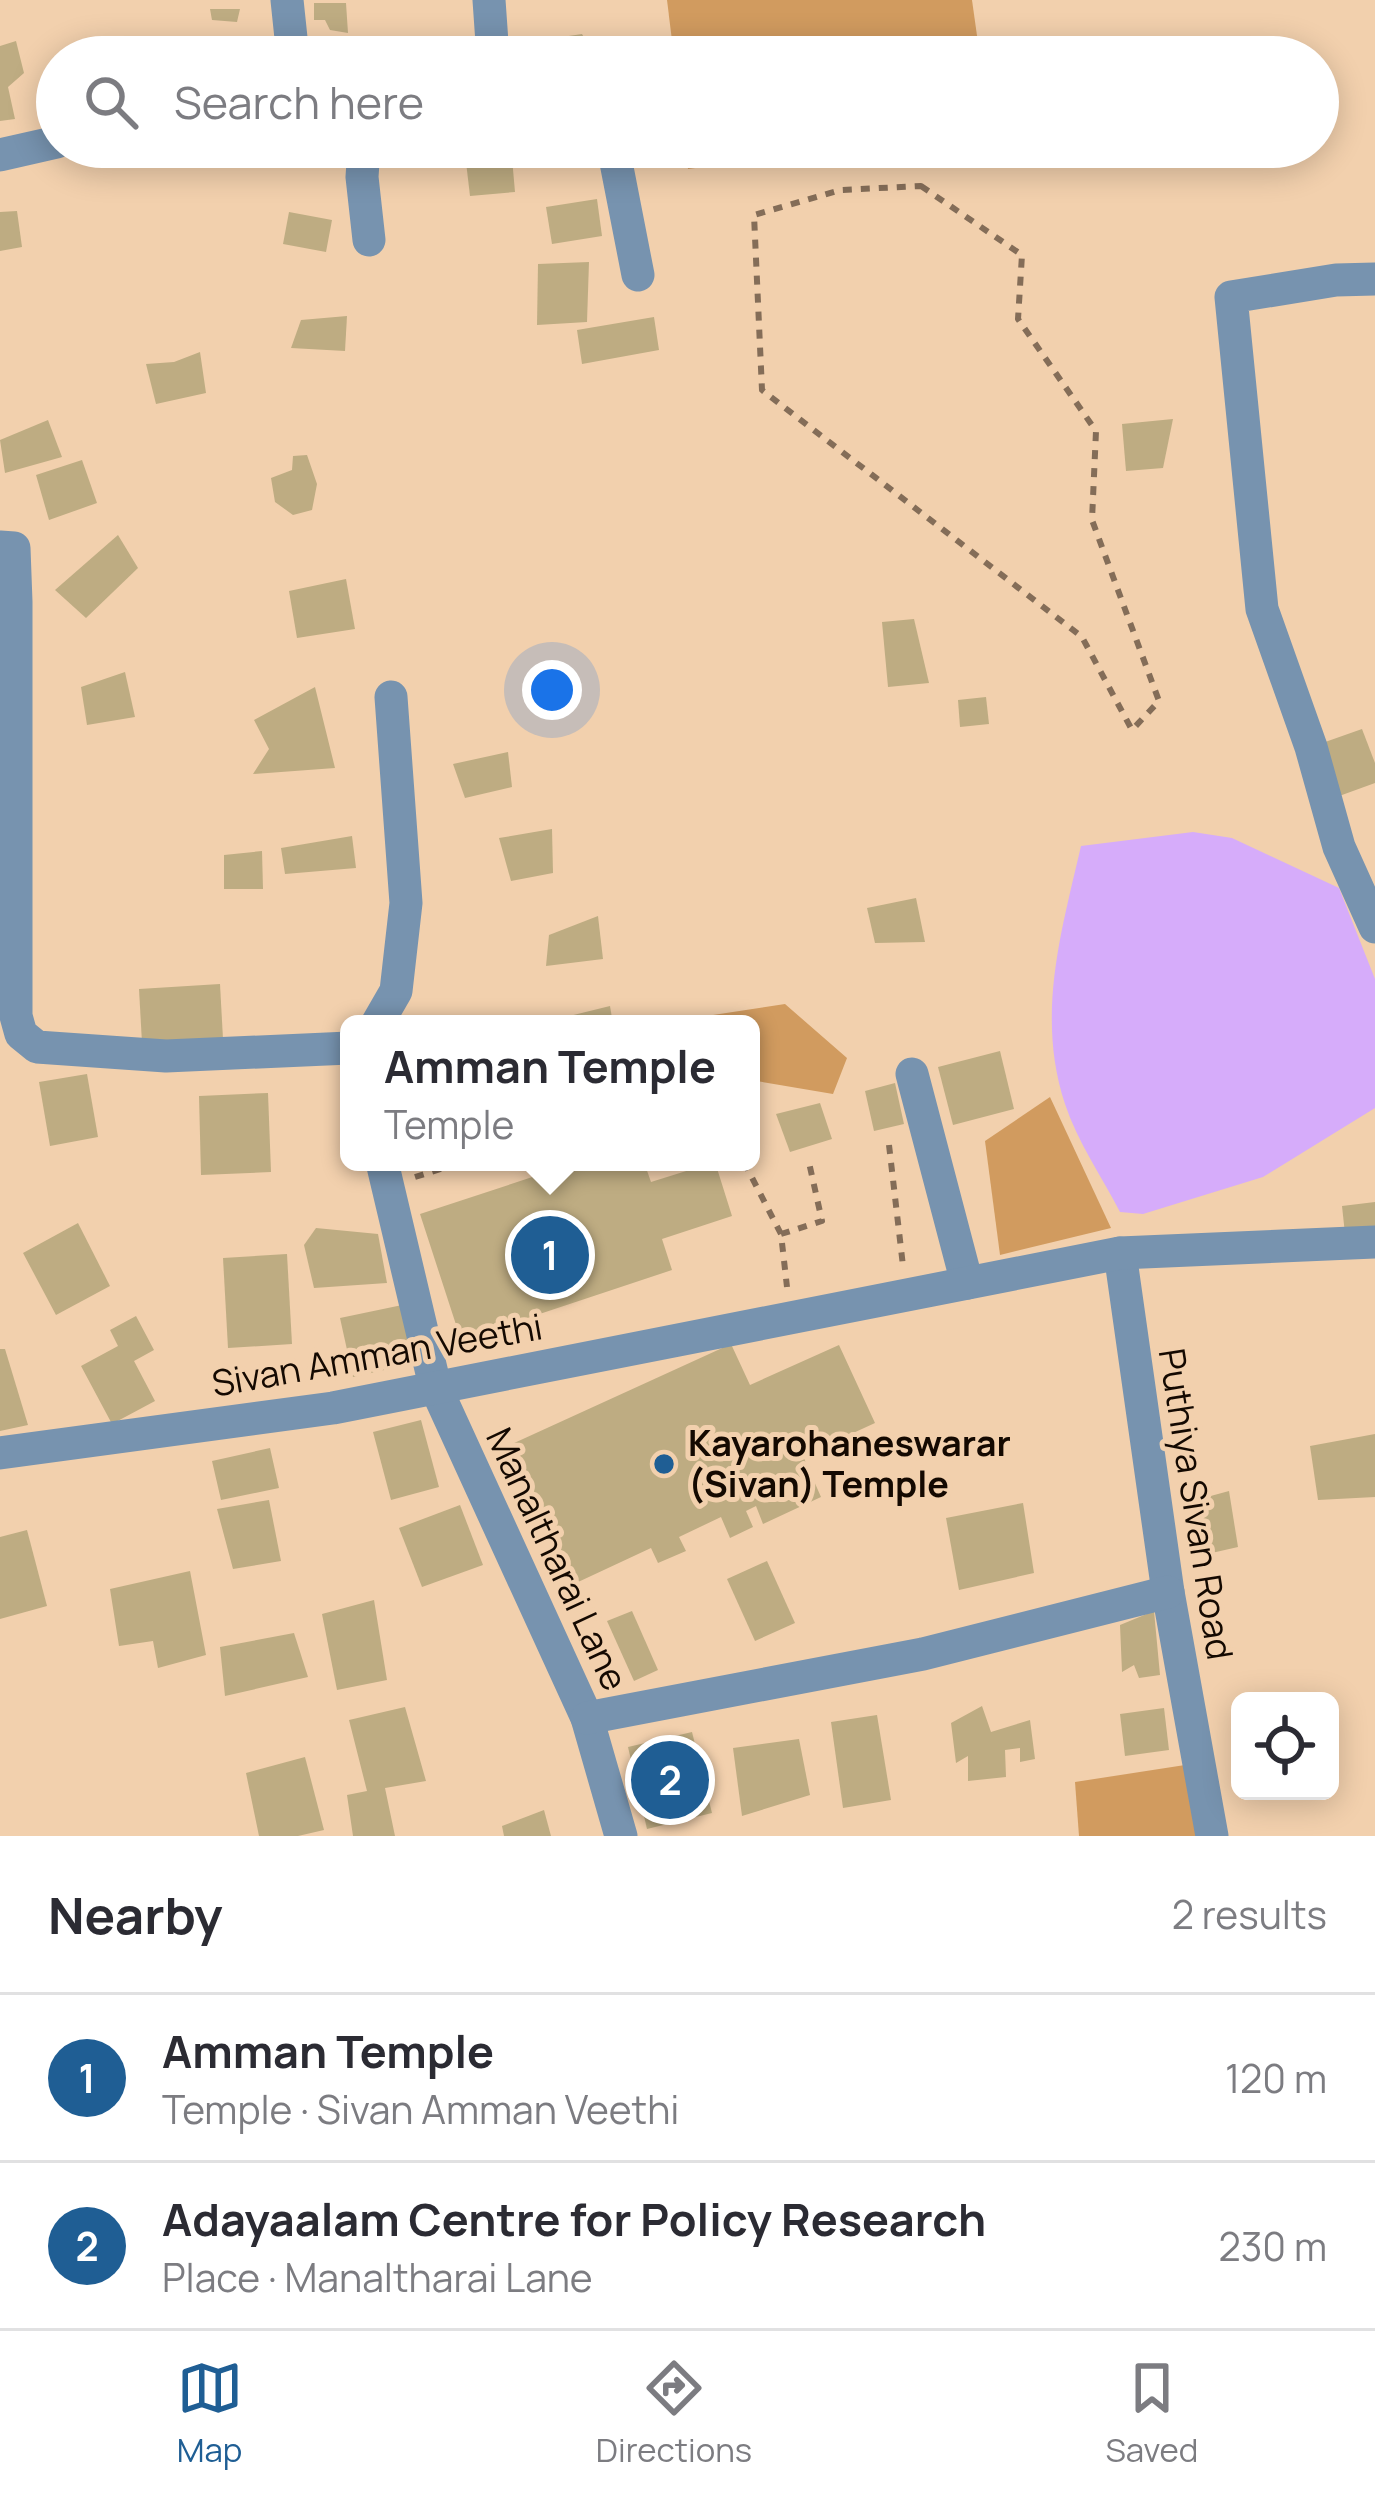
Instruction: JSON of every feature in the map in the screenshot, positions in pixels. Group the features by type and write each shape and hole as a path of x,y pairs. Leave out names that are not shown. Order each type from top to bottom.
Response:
{"street":[{"path":"287,0 291,36"},
{"path":"489,0 492,36"},
{"path":"0,155 36,147"},
{"path":"363,168 370,240"},
{"path":"617,168 638,274"},
{"path":"1375,279 1336,280 1232,297 1262,609 1312,747 1339,847 1375,926"},
{"path":"0,547 14,548 16,584 16,1016 21,1034 37,1047 166,1056 340,1048"},
{"path":"381,1015 396,991 406,903 392,697"},
{"path":"912,1074 967,1283"},
{"name":"Manaltharai Lane","path":"384,1173 435,1387 587,1718 621,1836"},
{"name":"Sivan Amman Veethi","path":"0,1453 333,1408 1120,1253 1375,1242"},
{"name":"Puthiya Sivan Road","path":"1120,1253 1168,1592 1212,1836"},
{"path":"587,1718 923,1654 1168,1592"}],"path":[{"path":"920,186 1022,255 1018,319 1096,431 1092,520 1159,701 1132,730 1082,637 762,390 754,215 841,190 920,186"},
{"path":"889,1145 907,1295"},
{"path":"781,1234 822,1221 808,1158"},
{"path":"749,1171 781,1234 790,1318"}],"shaded area":[{"path":"667,0 972,0 977,36 671,36"},
{"path":"1193,832 1232,838 1339,888 1375,979 1375,1108 1263,1177 1143,1214 1120,1212 1076,1132 1057,1071 1052,1007 1060,943 1081,846"},
{"path":"785,1004 847,1058 833,1094 760,1082 760,1015 713,1015"},
{"path":"1050,1097 1111,1228 1000,1255 985,1141"},
{"path":"1198,1763 1212,1836 1079,1836 1075,1782"}],"building":[{"path":"314,3 346,3 348,33 330,30 325,20 314,20"},
{"path":"210,9 240,9 237,22 212,20"},
{"path":"16,41 24,73 8,87 15,119 0,121 0,46"},
{"path":"467,168 513,168 515,192 470,196"},
{"path":"597,199 602,236 552,244 546,207"},
{"path":"17,211 22,247 0,251 0,212"},
{"path":"289,212 332,220 326,252 283,244"},
{"path":"589,262 587,322 537,325 538,264"},
{"path":"347,316 345,351 291,348 301,320"},
{"path":"654,317 659,350 582,364 577,330"},
{"path":"200,352 206,393 156,404 146,364 174,362"},
{"path":"1173,419 1163,468 1126,471 1122,424"},
{"path":"48,420 62,457 5,473 0,440"},
{"path":"307,455 317,484 312,510 293,515 275,502 271,478 292,470 293,456"},
{"path":"82,460 97,503 49,520 36,475"},
{"path":"118,535 138,568 86,618 55,590"},
{"path":"346,579 355,629 297,638 289,591"},
{"path":"914,619 929,683 888,687 882,622"},
{"path":"125,672 135,717 87,725 81,687"},
{"path":"315,687 335,768 253,774 269,749 254,720"},
{"path":"986,697 989,724 960,727 958,700"},
{"path":"1362,729 1375,763 1375,783 1331,799 1311,747"},
{"path":"508,752 512,787 465,798 453,764"},
{"path":"552,829 553,873 511,881 499,838"},
{"path":"352,836 356,868 285,874 281,848"},
{"path":"262,851 263,889 224,889 224,855"},
{"path":"916,898 925,942 875,943 867,908"},
{"path":"598,916 603,959 546,966 549,935"},
{"path":"220,984 223,1039 142,1043 139,989"},
{"path":"610,1006 612,1015 573,1015"},
{"path":"1000,1051 1014,1109 953,1125 938,1067"},
{"path":"87,1074 98,1137 50,1146 39,1082"},
{"path":"895,1083 904,1124 874,1131 865,1091"},
{"path":"268,1093 271,1172 201,1175 199,1096"},
{"path":"820,1103 832,1139 790,1152 776,1114"},
{"path":"551,1171 647,1171 651,1182 686,1171 718,1171 732,1216 662,1239 672,1270 461,1340 420,1214"},
{"path":"1375,1202 1375,1230 1345,1234 1342,1206"},
{"path":"78,1223 110,1286 56,1315 23,1253"},
{"path":"316,1228 378,1234 387,1283 314,1288 304,1245"},
{"path":"287,1254 292,1344 228,1348 223,1258"},
{"path":"407,1304 420,1362 353,1377 340,1318"},
{"path":"136,1316 154,1350 134,1361 155,1401 112,1424 81,1366 118,1346 110,1330"},
{"name":"Kayarohaneswarar (Sivan) Temple","path":"731,1344 750,1385 839,1345 875,1423 803,1456 821,1497 763,1524 756,1506 746,1511 753,1527 730,1538 721,1517 679,1537 686,1551 658,1563 651,1548 576,1583 512,1444"},
{"path":"0,1349 5,1349 28,1425 0,1431"},
{"path":"421,1420 439,1487 391,1500 373,1432"},
{"path":"1375,1434 1375,1497 1318,1500 1310,1446"},
{"path":"270,1448 279,1488 221,1500 212,1461"},
{"path":"1229,1491 1238,1547 1194,1557 1185,1503"},
{"path":"269,1500 281,1561 233,1569 217,1509"},
{"path":"1023,1503 1034,1573 959,1590 946,1518"},
{"path":"460,1505 483,1565 422,1587 399,1528"},
{"path":"27,1530 47,1606 0,1619 0,1537"},
{"path":"767,1561 795,1623 755,1641 727,1579"},
{"path":"190,1571 206,1655 158,1668 153,1641 119,1646 110,1589"},
{"path":"374,1600 387,1680 337,1690 322,1614"},
{"path":"632,1611 658,1670 634,1681 607,1621"},
{"path":"1154,1611 1160,1675 1139,1678 1134,1665 1122,1672 1120,1625"},
{"path":"294,1633 308,1677 225,1696 220,1647"},
{"path":"982,1706 991,1732 1030,1720 1035,1759 1020,1762 1020,1748 1005,1750 1006,1777 968,1781 968,1756 956,1763 951,1723"},
{"path":"405,1707 426,1781 385,1788 395,1836 353,1836 347,1795 367,1791 349,1720"},
{"path":"1164,1708 1169,1750 1125,1756 1120,1714"},
{"path":"877,1715 891,1800 843,1808 831,1722"},
{"path":"692,1732 712,1813 647,1829 628,1747"},
{"path":"799,1739 810,1795 742,1816 733,1748"},
{"path":"305,1757 324,1830 259,1836 246,1773"},
{"path":"544,1810 551,1836 504,1836 502,1826"}],"place":[{"name":"Amman Temple","path":"550,1255"},
{"name":"Kayarohaneswarar (Sivan) Temple","path":"664,1464"},
{"name":"Adayaalam Centre for Policy Research","path":"670,1780"}]}
